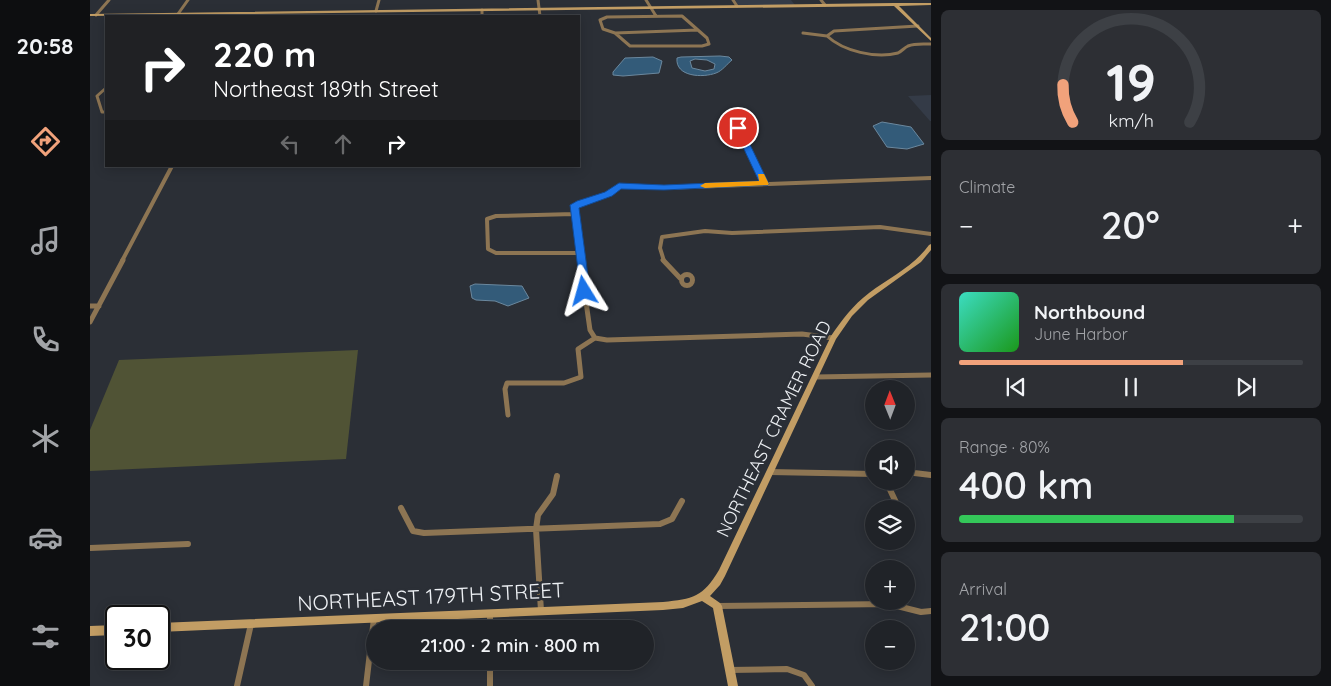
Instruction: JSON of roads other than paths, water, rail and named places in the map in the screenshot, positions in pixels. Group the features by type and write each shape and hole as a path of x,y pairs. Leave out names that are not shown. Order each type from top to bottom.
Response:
{"main road":[{"path":"891,0 931,40"},
{"path":"90,15 931,4"},
{"name":"NORTHEAST CRAMER ROAD","path":"704,597 717,583 833,338 864,300 916,264 931,246"},
{"path":"704,597 717,606 733,686"},
{"name":"NORTHEAST 179TH STREET","path":"170,628 663,606 684,604 704,597"},
{"path":"90,631 105,630"}],"street":[{"path":"96,15 109,0"},
{"path":"176,15 188,0"},
{"path":"376,11 379,0"},
{"path":"538,0 540,15"},
{"path":"646,0 656,16"},
{"path":"733,0 737,6"},
{"path":"821,0 825,5"},
{"path":"786,6 791,11"},
{"path":"482,10 482,15"},
{"path":"615,33 632,47 708,45 707,38 698,30 682,16 604,17 600,20 603,29 615,33 698,30"},
{"path":"827,36 834,31 918,26"},
{"path":"803,32 827,36 846,48 888,54 900,52 903,48 912,44 931,44"},
{"path":"105,89 97,96 102,112 105,112"},
{"path":"738,128 765,184"},
{"path":"90,322 171,167"},
{"path":"595,338 590,330 573,213 574,207 581,202 609,194 619,186 664,188 931,178"},
{"path":"573,213 496,216 487,220 488,249 491,252 504,254 579,253"},
{"path":"680,278 664,261 660,241 662,237 710,231 732,233 880,227 931,234"},
{"path":"90,306 98,306"},
{"path":"508,415 506,383 519,381 538,384 577,380 581,377 578,349 586,342 595,338 607,340 802,334 833,338"},
{"path":"815,376 931,375"},
{"path":"770,472 865,474"},
{"path":"915,473 931,475"},
{"path":"541,611 536,529 538,515 553,494 557,476"},
{"path":"401,508 412,529 419,533 666,523 675,516 682,501"},
{"path":"90,548 188,544"},
{"path":"717,606 889,604 921,612 931,611"},
{"path":"490,613 490,620"},
{"path":"366,686 374,618"},
{"path":"237,686 251,624"},
{"path":"729,670 787,669 804,674 812,686"},
{"path":"490,670 490,686"}],"water":[{"path":"720,56 729,57 732,60 718,72 711,75 697,75 680,69 677,58","holes":["695,59 707,60 715,64 714,69 705,71 692,68 690,61"]},
{"path":"653,57 662,61 659,73 613,75 613,72 625,58"},
{"path":"882,122 911,127 924,144 907,149 887,147 873,126"},
{"path":"475,284 522,286 529,298 508,306 495,301 476,300 472,298 470,286"}]}
